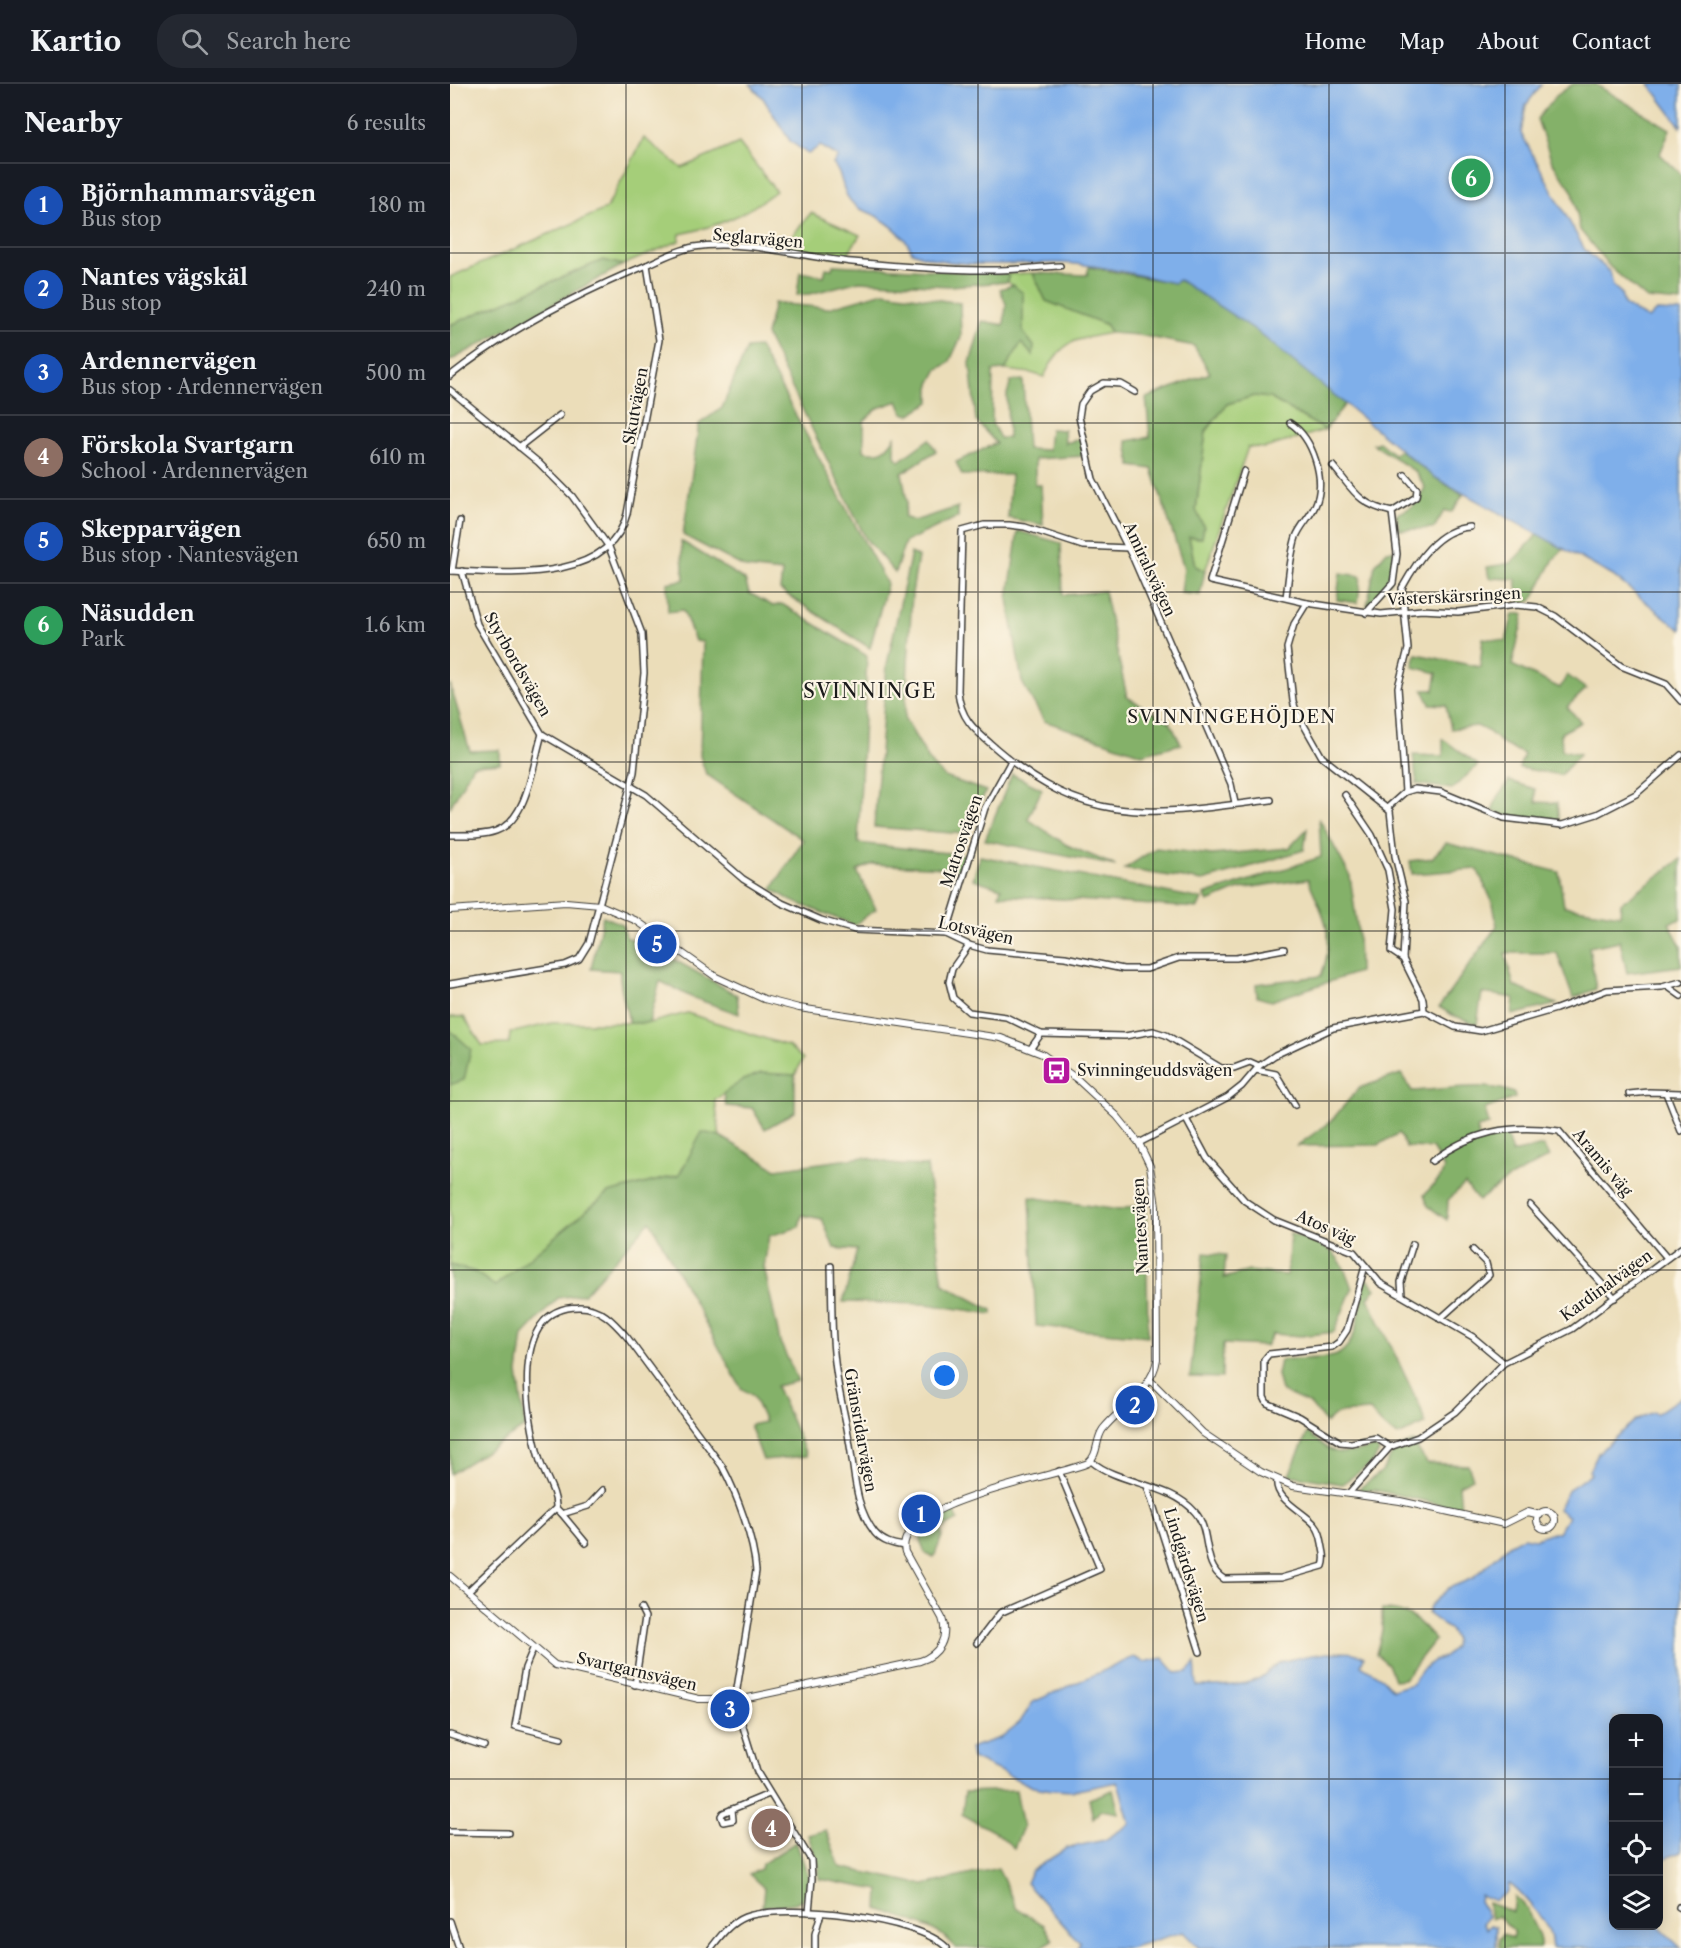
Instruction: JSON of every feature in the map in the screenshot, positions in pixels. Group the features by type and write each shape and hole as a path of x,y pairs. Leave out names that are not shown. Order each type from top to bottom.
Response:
{"street":[{"name":"Seglarvägen","path":"450,376 474,357 521,328 684,249 706,247 763,250 853,262 985,270 1060,266"},
{"name":"Skutvägen","path":"609,547 618,536 627,514 658,353 657,319 647,265"},
{"name":"Amiralsvägen","path":"1135,392 1121,384 1104,383 1086,395 1078,412 1093,479 1128,548 1231,784 1235,803"},
{"path":"450,390 549,471 572,496 609,547 639,623 645,646 642,704 631,785 589,943 579,959 564,965 450,984"},
{"path":"519,447 560,416"},
{"path":"1286,597 1296,537 1316,504 1318,479 1313,453 1300,432 1290,423"},
{"path":"1333,466 1358,499 1374,508 1392,512 1416,497 1417,489 1405,475"},
{"name":"Västerskärsringen","path":"1244,471 1210,581 1306,603 1366,613 1422,610 1458,612 1516,605 1537,607 1555,616 1621,666 1666,684 1681,701"},
{"path":"1366,613 1393,583 1397,554 1392,512"},
{"path":"460,521 451,571 549,571 572,565 609,547"},
{"path":"1128,548 1083,546 1040,531 1009,525 984,525 962,531 959,706 970,725 1011,761 1069,796 1107,809 1171,812 1271,800"},
{"path":"1405,792 1398,687 1408,649 1402,588 1438,538 1455,528 1470,527"},
{"name":"Styrbordsvägen","path":"462,572 477,624 542,734"},
{"path":"1306,603 1294,624 1287,648 1294,706 1322,757 1387,808 1391,815 1395,856 1406,901 1403,959 1423,999 1424,1011"},
{"path":"450,835 489,833 512,822 521,807 542,734"},
{"name":"Lotsvägen","path":"542,734 631,785 657,804 743,879 783,903 821,920 855,930 946,934 969,945 999,952 1065,957 1133,970 1154,967 1179,958 1246,957 1284,949"},
{"path":"1387,808 1405,792 1415,789 1441,792 1504,818 1562,825 1597,814 1636,794 1681,755"},
{"name":"Matrosvägen","path":"946,934 985,808 1011,761"},
{"path":"1345,795 1382,853 1395,909 1391,951 1403,959"},
{"name":"Nantesvägen","path":"450,910 566,902 600,905 637,921 716,977 764,999 799,1008 979,1034 1030,1048 1077,1079 1117,1116 1139,1143 1150,1166 1155,1190 1157,1359 1150,1380"},
{"path":"969,945 950,974 949,987 953,998 969,1012 1006,1017 1041,1034 1125,1036 1153,1031 1166,1035 1221,1068 1234,1068 1250,1062 1258,1068 1276,1074 1295,1105"},
{"path":"1139,1143 1236,1092 1258,1068 1275,1055 1333,1028 1424,1011 1455,1027 1481,1031 1556,1009 1606,990 1666,986 1681,982"},
{"path":"1666,986 1681,996"},
{"path":"1030,1048 1041,1034"},
{"path":"1666,1093 1681,1131"},
{"path":"1629,1094 1681,1093"},
{"name":"Atos väg","path":"1186,1119 1206,1158 1245,1202 1274,1220 1354,1252 1380,1283 1473,1337 1504,1364"},
{"name":"Aramis väg","path":"1432,1161 1452,1146 1493,1131 1527,1127 1559,1131 1667,1258"},
{"path":"1530,1205 1615,1298"},
{"path":"1403,1296 1401,1282 1413,1244"},
{"name":"Kardinalvägen","path":"1349,1493 1390,1447 1418,1437 1455,1412 1504,1364 1572,1329 1681,1248"},
{"path":"1440,1319 1489,1275 1488,1266 1473,1250"},
{"name":"Gränsridarvägen","path":"831,1266 833,1338 837,1378 844,1405 855,1489 866,1518 876,1534 887,1542 904,1545"},
{"path":"1365,1266 1343,1339 1332,1347 1269,1354 1264,1360 1264,1396 1267,1403 1300,1417 1340,1442 1354,1443 1374,1438 1390,1447"},
{"path":"586,1543 556,1508 534,1435 528,1385 530,1353 538,1329 547,1318 564,1308 586,1307 610,1319 627,1337 722,1466 733,1489 753,1551 756,1572 735,1701 757,1772 811,1860 809,1912"},
{"path":"904,1545 905,1537 912,1526 949,1507 1012,1483 1091,1461 1104,1428 1150,1380 1203,1433 1277,1480 1303,1488 1400,1501 1504,1524 1528,1512 1540,1515"},
{"name":"Lindgårdsvägen","path":"1091,1461 1183,1502 1196,1513 1202,1523 1210,1560 1218,1575 1224,1579 1256,1580 1309,1572 1323,1566 1326,1558 1317,1527 1288,1503 1279,1491 1277,1480"},
{"path":"977,1643 1000,1613 1100,1569 1059,1471"},
{"name":"Lindgårdsvägen","path":"1147,1486 1200,1652"},
{"path":"562,1514 588,1506 603,1490"},
{"path":"468,1591 556,1508"},
{"name":"Svartgarnsvägen","path":"450,1576 533,1649 560,1667 699,1699 735,1701 920,1661 935,1653 944,1638 942,1618 908,1557 904,1545"},
{"path":"635,1685 645,1617 641,1609"},
{"path":"533,1649 523,1677 515,1726 561,1738"},
{"path":"450,1735 483,1746"},
{"path":"732,1809 769,1794"},
{"path":"450,1832 507,1833"},
{"path":"711,1948 729,1926 748,1916 809,1912 856,1916 925,1933 940,1941 947,1948"},
{"path":"814,1948 820,1913"},
{"path":"450,1921 459,1948"}],"green space":[{"path":"1573,84 1595,84 1670,129 1660,154 1681,174 1681,302 1647,299 1610,267 1580,230 1573,192 1552,162 1537,119 1556,96"},
{"path":"644,138 682,168 739,143 776,191 754,207 708,227 680,234 679,241 623,265 603,260 450,325 450,277 606,209"},
{"path":"811,213 860,235 845,258 786,250 786,243"},
{"path":"603,260 623,265 450,361 450,325"},
{"path":"833,265 1008,274 1008,282 949,286 859,281 810,294 797,295 800,272 824,276 826,268 832,269"},
{"path":"1089,267 1174,283 1179,280 1244,322 1345,404 1325,430 1270,398 1254,396 1227,404 1206,431 1196,510 1204,527 1202,538 1189,537 1195,566 1205,571 1200,595 1181,593 1184,568 1152,469 1131,466 1127,441 1150,437 1146,398 1210,373 1194,346 1139,335 1111,333 1105,324 1046,301 1033,273 1087,275"},
{"path":"1033,273 1046,301 1105,324 1111,333 1070,344 1056,356 1044,377 1005,370 1019,341 1022,316 1022,293 1008,282 1008,274"},
{"path":"1013,285 1023,293 1023,332 1034,346 1033,355 1021,343 1005,370 993,371 992,423 1000,438 1008,438 1007,394 1011,381 1023,380 1027,449 1048,450 1050,429 1064,430 1065,443 1081,439 1085,456 1035,459 1035,485 1041,485 1043,525 1008,518 1011,475 962,475 956,462 996,443 976,421 970,363 982,321 1004,325 1006,304 1000,289"},
{"path":"884,292 960,303 961,337 949,363 938,369 930,384 930,402 909,415 903,413 898,401 878,408 864,421 864,451 879,452 895,437 895,456 899,461 929,439 936,451 902,473 907,502 904,517 914,521 958,507 958,517 905,542 895,573 866,539 766,335 774,303 828,308"},
{"path":"759,347 887,584 870,648 780,590 782,572 746,568 683,535 699,424 722,408 747,348"},
{"path":"1254,396 1270,398 1325,430 1265,448 1248,447 1205,571 1195,566 1189,537 1201,538 1196,510 1206,432 1227,404"},
{"path":"1379,442 1394,454 1400,450 1434,477 1463,495 1452,512 1444,511 1434,528 1400,530 1396,514 1414,504 1425,487 1416,472 1373,444"},
{"path":"1018,531 1061,543 1063,595 1104,591 1127,697 1170,722 1181,744 1142,754 1044,721 1022,682 1008,599"},
{"path":"1538,534 1564,549 1554,559 1532,601 1519,602 1516,579 1489,578 1487,567 1511,563"},
{"path":"681,541 745,580 749,593 773,606 782,604 867,656 858,843 965,855 962,869 872,864 857,871 876,909 854,925 792,901 772,889 803,840 706,774 700,756 703,642 695,641 683,610 668,612 667,583 684,580"},
{"path":"1394,550 1390,582 1367,606 1375,565 1387,551"},
{"path":"911,553 918,557 912,593 905,719 932,765 945,777 986,791 965,834 874,827 887,664"},
{"path":"1340,573 1361,576 1358,603 1337,600"},
{"path":"1513,614 1524,614 1512,665 1560,688 1567,675 1586,689 1567,707 1581,722 1561,733 1562,750 1580,754 1561,775 1519,768 1524,754 1504,745 1489,732 1477,726 1451,729 1446,705 1430,704 1423,690 1434,690 1437,673 1413,667 1416,654 1480,667 1483,638 1506,641"},
{"path":"450,684 470,751 500,750 500,763 473,765 450,808"},
{"path":"1443,739 1478,765 1452,789 1417,784 1413,755 1443,756"},
{"path":"1012,774 1042,789 1028,819 1067,845 1116,866 985,840"},
{"path":"1509,781 1535,789 1536,802 1557,803 1559,823 1516,819 1492,811 1496,800"},
{"path":"1319,818 1350,876 1358,933 1359,972 1271,1001 1257,997 1256,984 1321,976 1326,961 1328,937 1323,916 1308,879 1239,889 1208,902 1204,895 1321,857"},
{"path":"1307,829 1304,850 1203,881 1124,869 1156,848 1212,855 1289,848"},
{"path":"1446,843 1559,872 1564,906 1620,915 1621,903 1681,859 1681,919 1669,923 1681,946 1681,966 1627,973 1620,941 1589,947 1596,989 1573,998 1557,953 1505,953 1514,986 1557,1004 1512,1015 1514,998 1482,993 1477,1024 1452,1015 1439,1007 1497,926 1493,903 1477,869 1412,874 1410,861 1432,858"},
{"path":"980,856 1202,899 1198,908 999,895 1001,888 973,879"},
{"path":"603,916 622,924 626,937 666,955 737,995 739,1014 691,997 660,981 649,1023 629,1023 620,971 591,969"},
{"path":"687,1013 788,1046 803,1059 795,1075 752,1077 715,1100 720,1137 775,1169 705,1169 648,1183 523,1319 475,1272 450,1265 450,1017 464,1017 482,1045 509,1044 510,1033 552,1023 649,1023"},
{"path":"450,1030 471,1049 464,1080 450,1085"},
{"path":"761,1073 795,1075 795,1112 765,1129 752,1108 726,1106 724,1093 743,1080"},
{"path":"1401,1074 1412,1091 1490,1087 1514,1093 1515,1098 1485,1109 1489,1125 1477,1128 1479,1138 1506,1134 1512,1153 1543,1146 1549,1157 1508,1179 1478,1201 1465,1184 1448,1200 1447,1220 1428,1206 1424,1195 1441,1177 1444,1168 1432,1148 1406,1147 1399,1133 1378,1145 1297,1146 1331,1121 1359,1088"},
{"path":"702,1132 720,1136 776,1169 864,1157 899,1165 927,1166 943,1284 992,1310 992,1314 926,1304 843,1302 857,1250 834,1248 822,1219 802,1215 799,1227 769,1236 764,1267 780,1342 798,1381 776,1386 807,1456 763,1460 750,1425 765,1422 753,1396 741,1388 650,1221 584,1294 558,1298 523,1335 518,1373 525,1427 450,1474 450,1265 475,1272 495,1286 608,1193 679,1175"},
{"path":"1030,1197 1119,1210 1146,1203 1148,1336 1036,1326"},
{"path":"1290,1234 1314,1242 1331,1251 1337,1257 1347,1276 1352,1289 1334,1332 1301,1336 1273,1334 1266,1346 1223,1344 1222,1378 1190,1377 1204,1253 1226,1255 1224,1278 1249,1271 1287,1275"},
{"path":"1365,1276 1376,1289 1368,1298 1421,1409 1425,1424 1398,1436 1384,1427 1370,1411 1338,1413 1326,1423 1310,1404 1281,1391 1277,1375 1280,1360 1332,1357 1345,1349 1351,1341 1359,1320"},
{"path":"1308,1432 1325,1446 1339,1452 1355,1452 1376,1447 1379,1452 1373,1462 1342,1484 1289,1475"},
{"path":"1413,1442 1427,1463 1468,1465 1473,1478 1459,1485 1461,1509 1375,1490 1357,1490 1382,1471 1395,1449"},
{"path":"953,1508 958,1520 941,1529 942,1537 934,1557 925,1553 920,1541 922,1528"},
{"path":"1382,1610 1406,1614 1424,1627 1435,1640 1404,1679 1394,1680 1388,1664 1376,1654 1382,1631"},
{"path":"1016,1790 1023,1827 1014,1848 998,1834 962,1814 965,1792"},
{"path":"1113,1790 1119,1813 1101,1810 1093,1818 1089,1799"},
{"path":"826,1830 840,1867 924,1885 998,1868 1017,1909 1044,1925 1053,1940 1040,1948 955,1948 950,1941 932,1929 878,1909 879,1890 819,1879 819,1867 808,1835"},
{"path":"796,1842 809,1878 803,1899 795,1903 762,1907 764,1888 749,1874 761,1869 762,1864"},
{"path":"1515,1897 1528,1909 1539,1938 1540,1948 1499,1948 1499,1939 1503,1934 1512,1939 1514,1931 1498,1916 1491,1919 1488,1903 1513,1912"}],"water":[{"path":"750,84 1542,84 1526,105 1521,133 1585,250 1610,272 1613,286 1621,293 1624,305 1648,319 1656,311 1681,312 1681,630 1613,576 1434,477 1254,329 1179,280 1174,283 1088,265 966,264 929,258 912,252 902,236 892,227 858,208 847,197 840,174 833,164 838,157 820,146 808,154 790,141 763,98"},
{"path":"1649,84 1681,84 1681,127"},
{"path":"1681,1397 1681,1852 1663,1859 1663,1714 1609,1714 1609,1930 1662,1930 1681,1948 1552,1948 1550,1933 1545,1924 1536,1911 1509,1884 1508,1891 1495,1901 1480,1895 1479,1901 1488,1916 1483,1924 1487,1929 1491,1925 1496,1927 1496,1948 1199,1948 1183,1932 1129,1948 1078,1948 1080,1943 1026,1883 1031,1871 1067,1848 1105,1840 1130,1824 1118,1782 1073,1791 1033,1787 972,1758 970,1748 1000,1738 1020,1722 1033,1702 1134,1657 1144,1662 1163,1658 1176,1673 1187,1672 1195,1663 1197,1686 1220,1686 1236,1685 1258,1679 1278,1663 1289,1660 1311,1655 1348,1652 1364,1657 1361,1665 1382,1678 1393,1690 1412,1684 1422,1670 1434,1660 1444,1657 1454,1647 1455,1639 1450,1630 1428,1614 1430,1606 1449,1588 1473,1578 1510,1544 1523,1537 1535,1539 1549,1533 1558,1533 1568,1517 1558,1509 1569,1489 1591,1474 1589,1471 1598,1453 1636,1420 1653,1412 1656,1414"}],"place":[{"name":"Näsudden","path":"1471,178"},
{"name":"Skepparvägen","path":"657,944"},
{"name":"Svinningeuddsvägen","path":"1056,1070"},
{"name":"Nantes vägskäl","path":"1135,1405"},
{"name":"Björnhammarsvägen","path":"921,1514"},
{"name":"Ardennervägen","path":"730,1709"},
{"name":"Förskola Svartgarn","path":"771,1828"}],"district":[{"name":"SVINNINGE","path":"870,691"},
{"name":"SVINNINGEHÖJDEN","path":"1232,717"}]}
